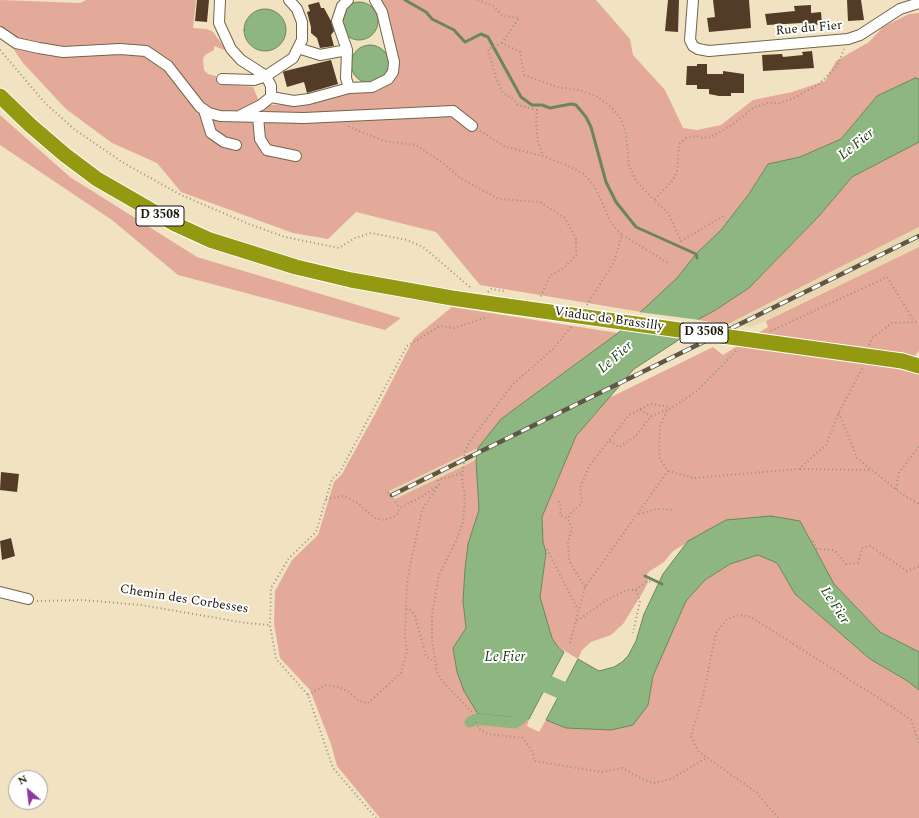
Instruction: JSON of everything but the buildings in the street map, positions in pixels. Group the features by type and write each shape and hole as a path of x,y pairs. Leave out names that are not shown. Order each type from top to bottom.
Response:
{"highway":[{"name":"D 3508","path":"0,96 30,125 65,155 97,179 170,221 210,240 296,267 351,280 452,298 506,298"},
{"name":"Viaduc de Brassilly","path":"506,298 902,361"},
{"name":"D 3508","path":"902,361 919,362"},
{"name":"D 3508","path":"902,361 919,366"}],"street":[{"path":"220,0 219,23 231,50 241,60 266,76 271,86 271,97"},
{"path":"222,79 254,80 266,76 293,58 302,40 302,22 297,9 289,0"},
{"path":"348,0 342,6 337,21 347,50 346,78 349,88"},
{"path":"239,116 261,105 271,97 294,101 309,99 349,88 372,87 382,84 393,72 394,62 383,19 375,0"},
{"name":"Rue du Fier","path":"692,0 690,40 692,46 709,50 848,39 860,35 900,9 919,4"},
{"path":"0,32 16,43 57,51 146,51 168,66 190,96 204,110 220,116 304,118 453,111 472,126"},
{"path":"298,48 320,55 347,50"},
{"path":"204,110 211,133 224,142 236,146"},
{"path":"258,117 260,139 267,150 296,156"},
{"path":"0,592 28,599"}],"path":[{"path":"478,0 493,6 503,16 519,18 502,43 488,49 496,78 503,93 518,104 537,110 536,123 538,142 543,156"},
{"path":"654,200 673,180 677,172 679,144 682,141 696,136 702,138 711,137 733,124 753,108 767,103 779,103 792,99 818,85 837,66 848,39"},
{"path":"502,43 520,52 524,75 557,87 579,90 596,96 611,107 621,119 626,134 629,165 636,181 668,213 681,241 723,216"},
{"path":"0,50 46,103 74,129 116,158 176,192 249,224 285,237 339,248 355,238 371,233 407,240 423,247 456,277 473,289"},
{"path":"472,126 506,146 543,156 584,174 595,187 611,223 622,235 670,264"},
{"path":"349,128 384,141 416,145 443,163 460,178 499,199 540,202 565,218 576,239 576,255 565,267 550,276 539,302"},
{"path":"586,306 614,262 622,235"},
{"path":"770,331 887,278 914,321"},
{"path":"490,294 485,293 491,289 504,291 506,298"},
{"path":"376,818 333,768 308,695 276,659 270,625 271,588 289,558 316,532 332,479 340,472 407,346 440,326 454,328 490,316"},
{"path":"872,338 892,323 919,322"},
{"path":"574,323 553,348 512,385 470,441 465,452 463,472 465,497 463,522 456,541 439,575 435,593 432,615 434,662 442,681 471,711 479,729 488,734 523,738 534,753 534,761 602,772 622,768 646,781 655,783 673,778 706,758"},
{"path":"738,350 698,390 667,411 660,426 659,448 660,459 668,471 694,478 799,469 872,470"},
{"path":"799,469 826,445 839,412 863,367"},
{"path":"568,518 570,514 582,503 580,488 589,466 629,415 650,404 672,408"},
{"path":"610,441 619,447 636,436 651,416 672,408"},
{"path":"640,410 651,416"},
{"path":"839,412 857,458 896,489 919,504"},
{"path":"896,489 899,473 919,446"},
{"path":"570,643 585,587 668,471"},
{"path":"308,695 325,685 339,687 349,692 359,701 368,703 394,681 401,673 407,651 405,637 407,581 422,510 439,484 438,480 463,472"},
{"path":"326,499 343,496 356,502 375,518 384,520 396,516 400,508 423,496 439,484"},
{"path":"388,492 400,508"},
{"path":"559,501 561,508 560,515 568,518 572,529 568,542 568,561 585,587"},
{"path":"637,514 657,509 674,510"},
{"path":"813,541 817,548 834,550 846,564 858,564 862,548 870,546 907,571 919,566"},
{"path":"547,549 579,611"},
{"path":"576,622 608,599 627,590 636,590 646,582 652,581"},
{"path":"633,633 640,601 636,590"},
{"name":"Chemin des Corbesses","path":"28,599 41,601 82,600 141,605 246,623 270,625"},
{"path":"406,609 411,610 415,616 426,656 434,662"},
{"path":"778,818 757,793 698,751 691,736 705,688 716,633 727,619 740,615 752,617 891,706 911,720 919,743"}],"shaded area":[{"path":"0,0 80,3 86,0 196,0 193,28 207,29 213,32 227,51 214,46 214,50 205,55 203,59 204,70 208,74 216,76 217,83 253,87 259,101 266,105 304,104 338,95 381,89 392,81 380,0 596,0 630,39 633,55 665,90 683,128 697,130 721,125 753,100 792,92 825,81 836,61 869,42 883,27 909,14 919,13 919,79 915,78 877,96 841,139 800,157 768,164 749,194 721,230 696,254 678,277 641,312 480,285 436,232 356,212 328,239 293,233 181,192 157,163 112,143 66,109 23,63 0,29"},
{"path":"0,115 70,177 197,257 401,318 385,330 178,275 112,220 0,145"},
{"path":"919,142 919,227 728,324 697,320 714,311 749,288 819,216 852,177"},
{"path":"919,227 919,247 766,321 751,327 728,324"},
{"path":"919,247 919,351 903,369 919,373 919,652 880,632 834,584 800,521 726,520 673,551 664,562 647,574 648,582 643,592 623,624 611,635 591,642 582,650 578,659 557,646 552,638 540,597 546,553 543,542 542,517 576,436 609,398 713,347 723,355 768,327 766,321"},
{"path":"452,307 618,333 501,419 478,448 389,491 393,500 476,460 479,510 468,544 465,569 463,601 466,628 453,648 457,672 464,691 511,719 529,719 527,726 539,732 546,720 566,728 611,730 648,705 653,676 686,601 705,580 730,564 758,555 777,563 795,594 870,659 906,680 919,690 919,818 380,818 337,766 331,744 310,690 280,658 274,624 275,591 292,560 318,535 334,482 342,474 414,338"},
{"path":"478,448 476,460 392,500 389,491"}],"water":[{"path":"359,2 369,5 375,11 378,21 375,31 369,37 359,40 349,37 343,31 340,21 343,11 349,5"},
{"path":"261,9 269,9 280,15 286,26 286,34 280,45 269,51 261,51 250,45 244,34 244,26 250,15"},
{"path":"366,45 374,45 384,50 388,57 388,71 384,78 374,83 366,83 356,78 354,75 351,68 351,60 356,50 359,48"},
{"name":"Le Fier","path":"915,78 919,79 919,142 852,177 819,216 749,288 714,311 697,320 677,341 634,369 576,436 542,517 543,542 546,553 540,597 552,638 557,646 564,652 529,719 478,714 464,691 457,672 453,648 466,628 463,601 465,569 468,544 479,510 476,460 478,448 501,419 618,333 678,277 696,254 721,230 749,194 768,164 800,157 841,139 877,96"},
{"name":"Le Fier","path":"771,516 800,521 834,584 880,632 919,652 919,690 906,680 870,659 795,594 777,563 758,555 730,564 705,580 686,601 653,676 648,705 633,725 611,730 566,728 546,720 578,659 599,671 614,667 628,656 636,641 644,614 663,574 688,541 726,520"}],"pier":[{"path":"638,312 700,320 683,337 619,329"}],"waterway":[{"path":"405,0 426,12 432,19 454,30 465,42 481,34 488,37 521,97 532,105 542,105 550,108 571,104 576,105 586,117 591,127 606,182 616,202 636,227 696,254 697,258"},
{"path":"645,576 662,584"},
{"name":"Le Fier","path":"527,672 536,679 575,696 585,698"},
{"path":"470,722 477,719 515,723 521,719 527,704"}],"railway":[{"path":"392,495 919,236"}]}
